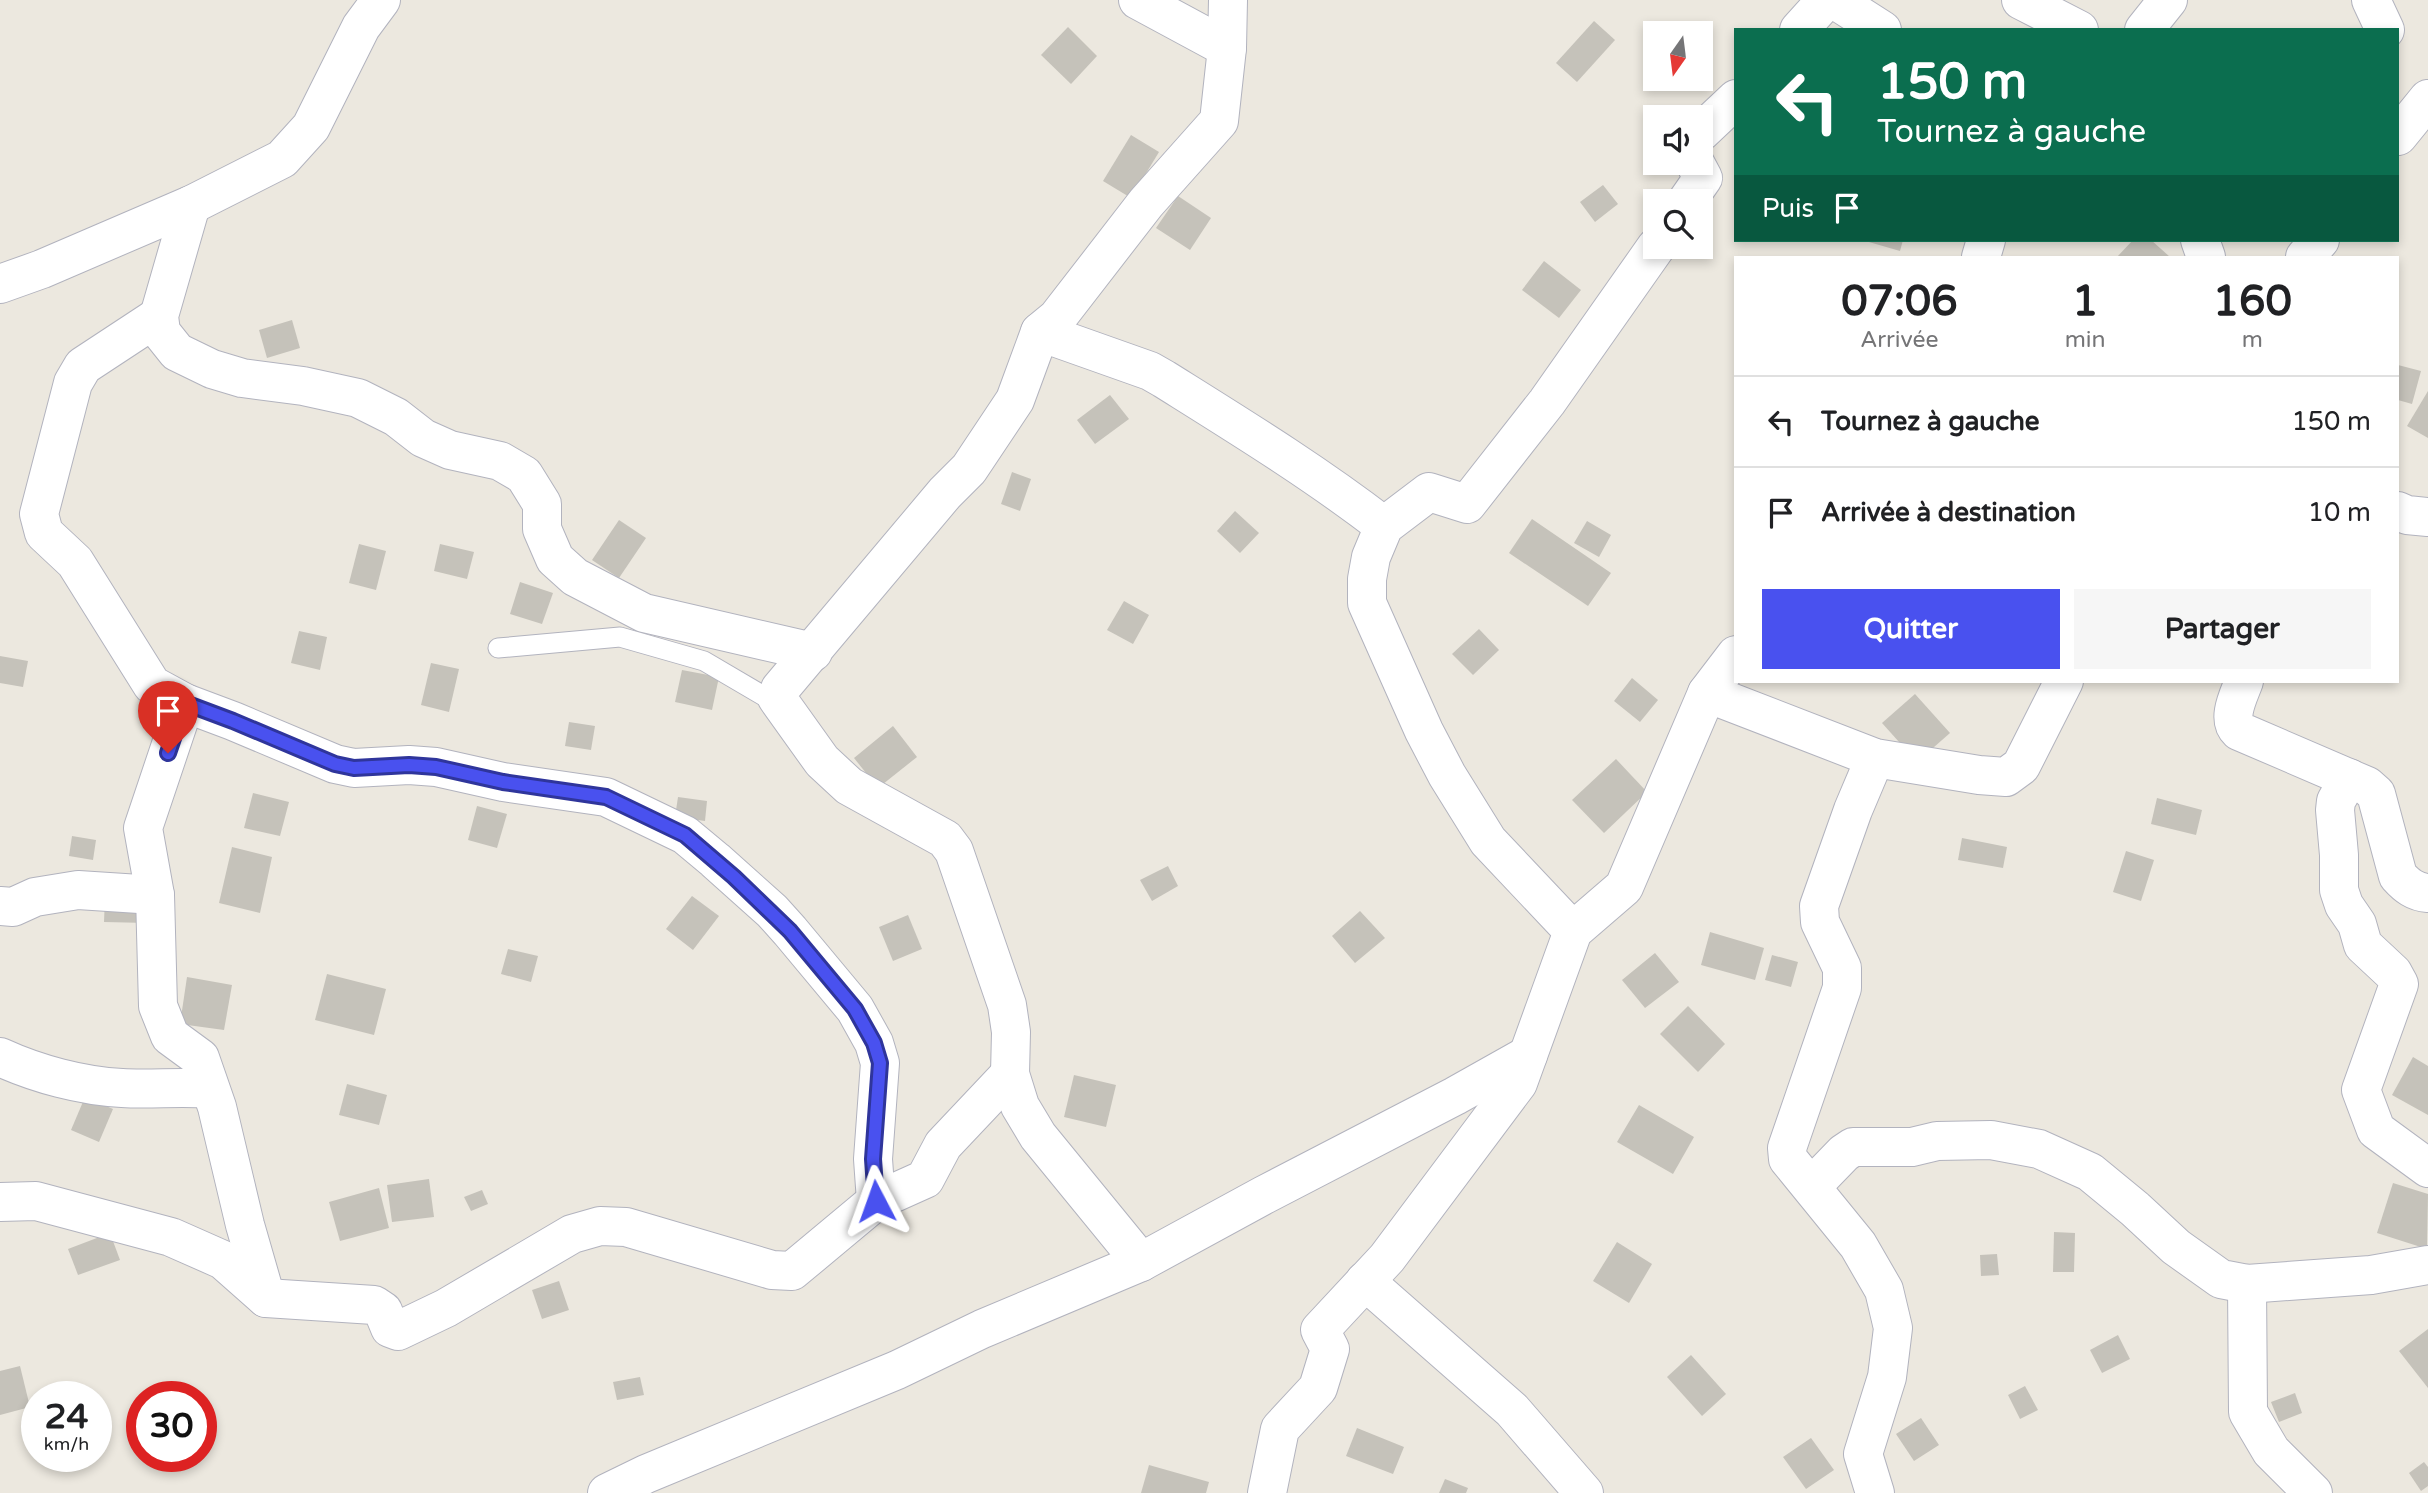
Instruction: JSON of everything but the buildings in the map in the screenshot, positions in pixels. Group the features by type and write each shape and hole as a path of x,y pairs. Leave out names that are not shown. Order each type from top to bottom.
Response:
{"street":[{"path":"0,284 42,270 191,205 282,159 311,127 361,27 381,0"},
{"path":"1138,0 1227,48"},
{"path":"1141,1262 1038,1136 1020,1106 1010,1074 1011,1032 1007,1005 954,851 944,839 849,786 822,761 776,698 780,689 945,493 969,469 1014,400 1040,332 1057,318 1146,204 1219,121 1227,48 1228,0"},
{"path":"1801,28 1826,0"},
{"path":"1835,0 1879,28"},
{"path":"2021,0 2075,28"},
{"path":"2146,28 2168,0"},
{"path":"2371,0 2384,28"},
{"path":"2399,135 2428,99"},
{"path":"1713,121 1734,101"},
{"path":"191,205 159,316 161,332 177,352 212,369 242,378 303,386 358,398 396,417 423,438 450,450 500,461 524,475 542,504 542,529 555,559 575,577 644,613 813,652"},
{"path":"2306,256 2318,242"},
{"path":"1573,931 1488,841 1447,775 1424,731 1367,603 1367,579 1371,557 1384,526 1429,492 1467,504 1547,402 1648,259"},
{"path":"0,304 42,270"},
{"path":"159,316 83,366 73,383 39,514 44,533 75,562 152,685 185,703 335,764 354,768 409,765 436,767 503,782 606,797 685,835 790,931 855,1009 874,1043 880,1063 873,1159 876,1201"},
{"path":"1040,332 1164,379 1261,439 1384,526"},
{"path":"2399,511 2428,517"},
{"path":"1267,1493 1280,1429 1318,1388 1330,1349 1320,1330 1387,1258 1518,1083 1573,931 1624,887 1707,694 1734,658"},
{"path":"1707,694 1875,758 2006,777 2021,766 2062,683"},
{"path":"2243,683 2232,718 2233,726 2239,731 2367,786 2376,794 2398,876 2408,886 2428,893"},
{"path":"185,703 143,828 155,895 158,1006 170,1036 200,1058 217,1107 245,1225 266,1298"},
{"path":"1875,758 1853,810 1819,906 1820,922 1842,968 1842,988 1787,1148 1788,1158 1858,1245 1884,1290 1893,1328 1887,1377 1863,1454 1875,1493"},
{"path":"2349,778 2336,801 2335,810 2339,890 2344,905 2357,924 2363,945 2393,973 2399,984 2361,1090 2376,1130 2428,1168"},
{"path":"0,906 13,907 35,897 78,890 155,895"},
{"path":"607,1493 646,1474 897,1370 982,1329 1141,1262 1528,1055"},
{"path":"0,1057 22,1067 70,1080 119,1088 210,1089"},
{"path":"0,1202 36,1200 171,1237 223,1259 266,1298 374,1306 383,1311 390,1328 398,1331 446,1308 572,1234 600,1226 626,1227 772,1270 792,1271 876,1201 925,1179 943,1145 1010,1074"},
{"path":"1812,1186 1853,1147 1912,1147 1937,1141 1992,1140 2039,1149 2090,1172 2176,1247 2221,1279 2247,1284 2371,1275 2428,1265"},
{"path":"1365,1281 1512,1410 1584,1493"},
{"path":"2247,1284 2248,1412 2271,1451 2313,1493"}],"lane":[{"path":"498,648 620,637 704,661 779,705"}],"route":[{"path":"168,753 185,703 335,764 354,768 409,765 436,767 503,782 606,797 685,835 772,911 855,1009 874,1043 880,1063 873,1159 876,1201"}]}
